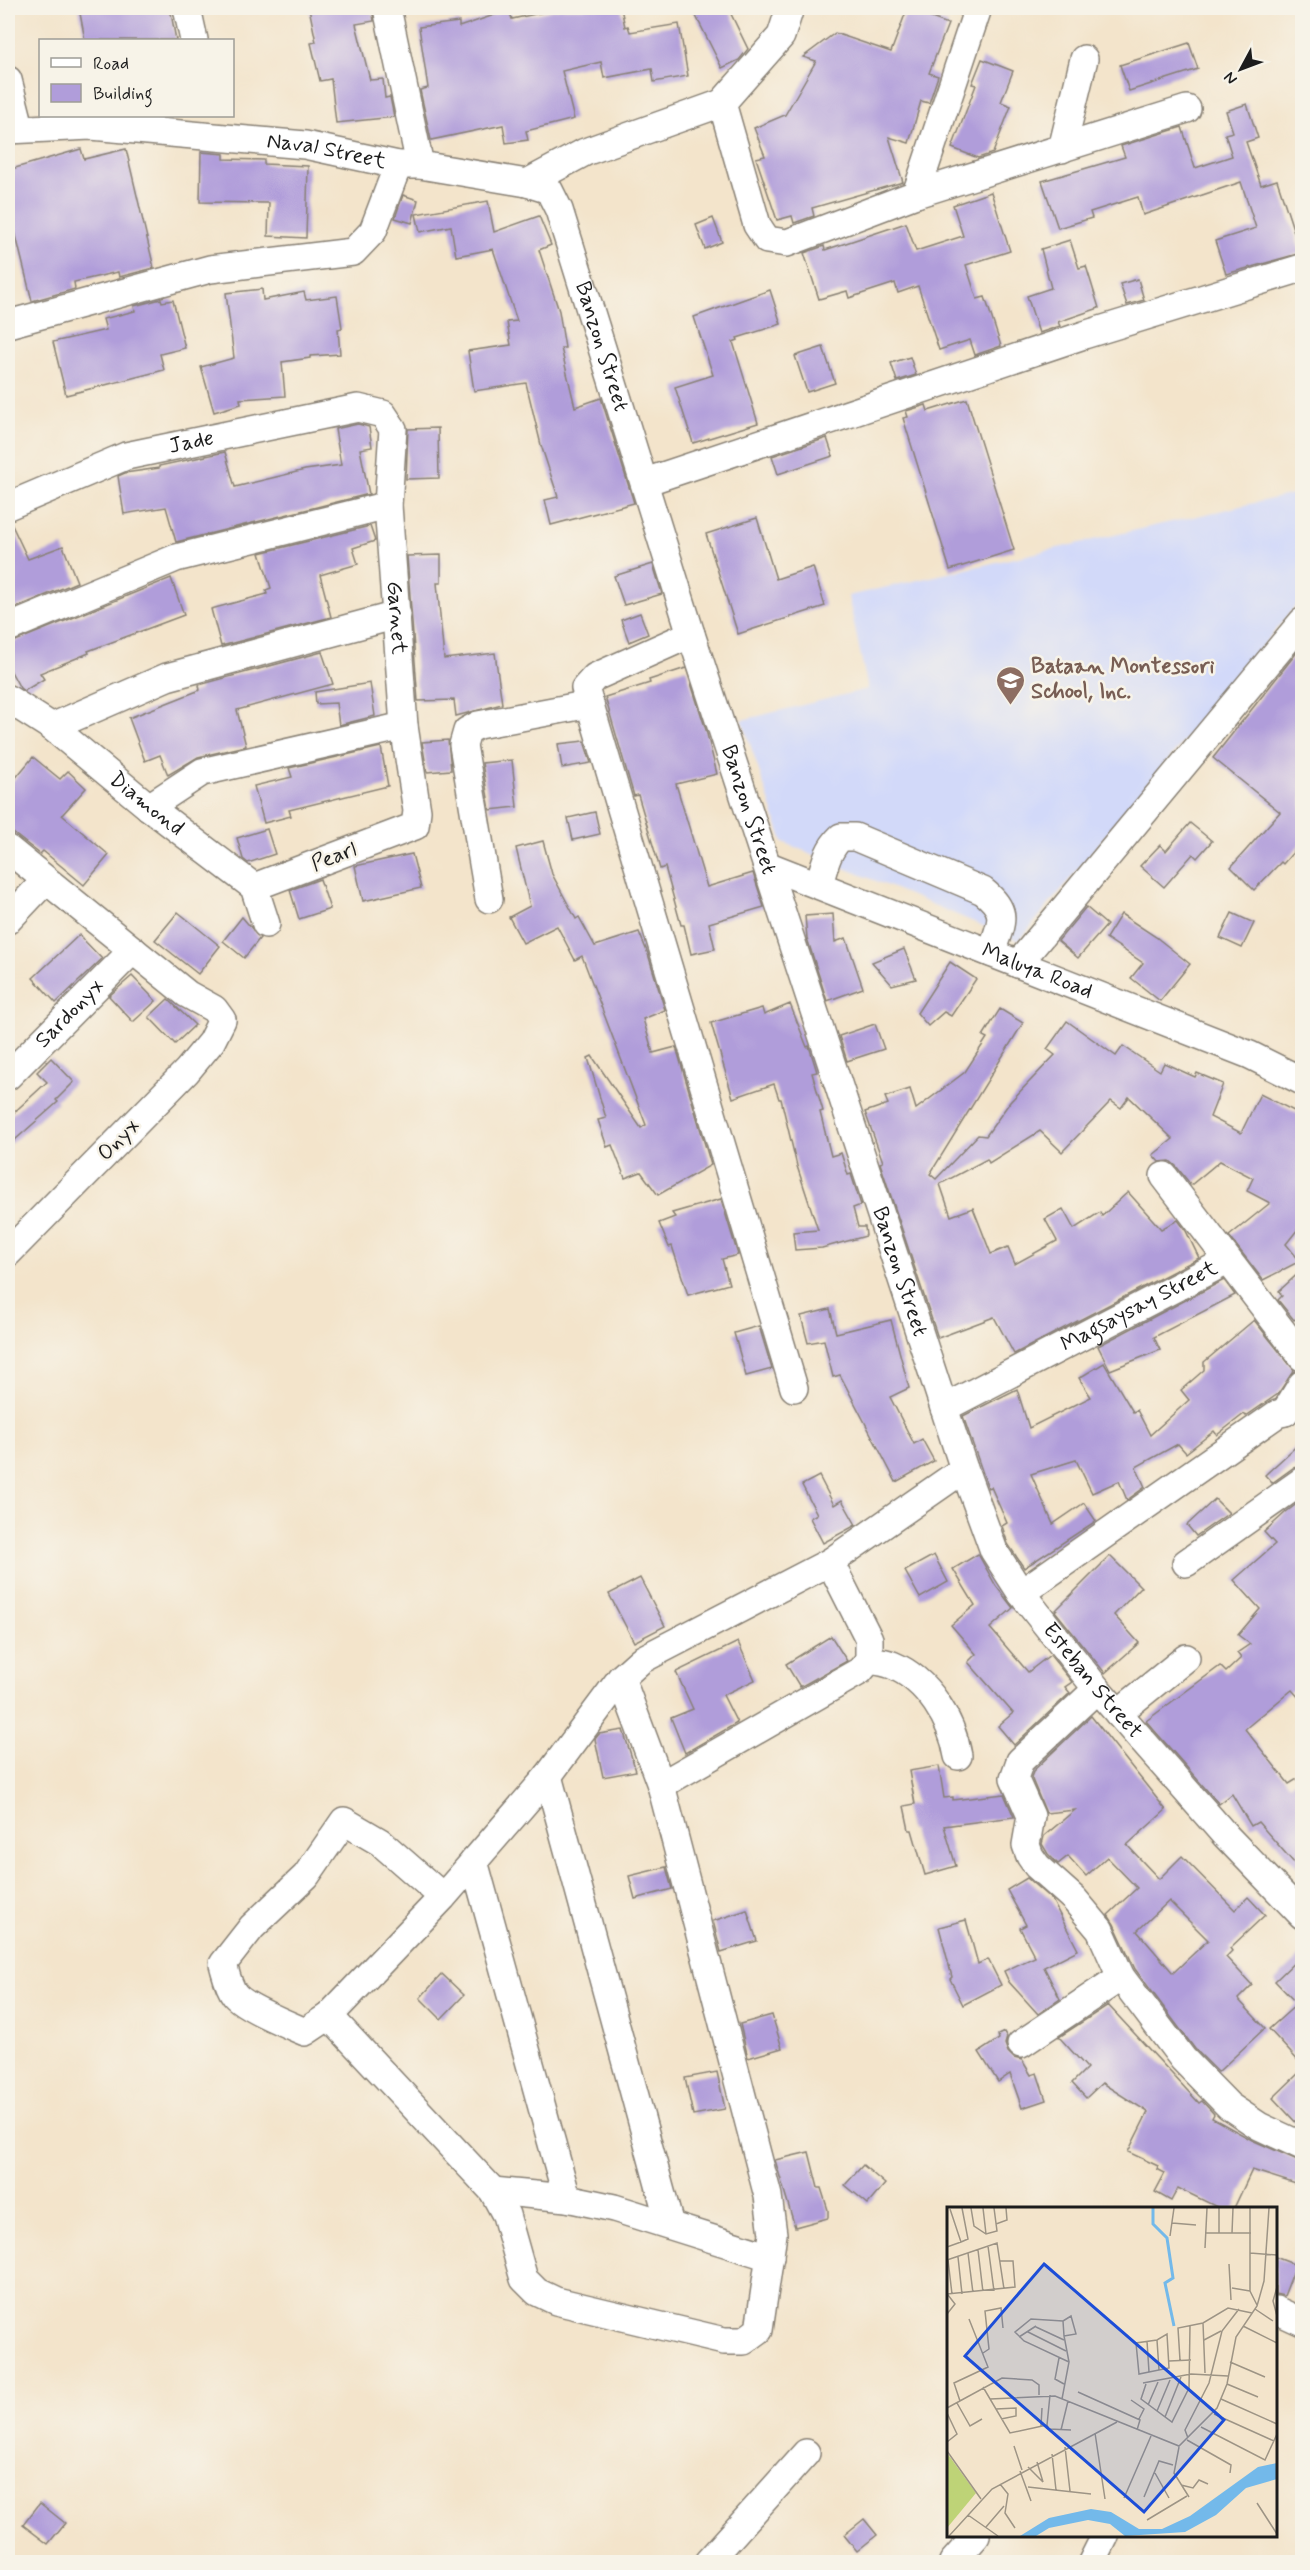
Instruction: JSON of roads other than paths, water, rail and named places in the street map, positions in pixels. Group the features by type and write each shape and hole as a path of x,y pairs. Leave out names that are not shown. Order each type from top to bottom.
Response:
{"street":[{"path":"187,8 194,39"},
{"path":"8,324 210,269 354,252 374,231 409,165 387,8"},
{"path":"527,183 585,152 722,103 743,82 781,36 790,8"},
{"path":"916,194 978,8"},
{"path":"1062,149 1083,59"},
{"path":"8,80 14,129"},
{"path":"722,103 757,225 767,240 787,243 916,194 1187,109"},
{"name":"Naval Street","path":"14,129 91,126 211,126 409,165 527,183 549,190 559,210"},
{"name":"Banzon Street","path":"559,210 691,634 769,866 944,1408"},
{"path":"645,482 1084,335 1302,268"},
{"name":"Jade","path":"8,506 126,456 358,408 383,414"},
{"name":"Garnet","path":"383,414 393,429 388,505 404,726 417,811 415,826"},
{"path":"8,628 176,558 388,505"},
{"path":"52,727 167,676 397,615"},
{"path":"1018,964 1302,622"},
{"path":"691,634 595,677 585,688 794,1388"},
{"name":"Diamond","path":"8,699 52,727 149,807 254,887"},
{"path":"489,899 463,745 467,731 478,725 590,704"},
{"path":"149,807 202,772 404,726"},
{"name":"Pearl","path":"254,887 415,826"},
{"path":"819,885 827,856 834,843 841,837 855,837 983,891 1000,907 1003,918 991,953"},
{"path":"8,849 133,950"},
{"name":"Maluya Road","path":"769,866 1250,1055 1302,1082"},
{"path":"8,920 45,881"},
{"path":"254,887 266,924"},
{"name":"Onyx","path":"8,1253 187,1071 211,1042 222,1020 214,1009 187,994 133,950"},
{"name":"Sardonyx","path":"8,1076 133,950"},
{"path":"1164,1176 1227,1261"},
{"name":"Magsaysay Street","path":"944,1408 1227,1261 1302,1357"},
{"path":"1021,1593 1277,1414 1294,1416 1302,1384"},
{"name":"Esteban Street","path":"944,1408 994,1551 1021,1593 1097,1689 1226,1836 1302,1915"},
{"path":"443,1897 380,1842 344,1821 306,1876 252,1927 223,1964 228,1983 236,1996 278,2021 305,2032 329,2016 443,1897 548,1776 621,1678 641,1660 830,1562 964,1469"},
{"path":"1186,1563 1302,1481"},
{"path":"661,1785 860,1671 869,1659 870,1639 830,1562"},
{"path":"1118,1713 1186,1658"},
{"path":"869,1659 892,1665 906,1673 930,1695 948,1720 958,1756"},
{"path":"329,2016 493,2191 506,2215 524,2279 537,2292 556,2301 724,2341 744,2340 759,2330 774,2234 768,2196 661,1785 621,1678"},
{"path":"1097,1689 1020,1761 1014,1778 1031,1816 1026,1845 1030,1856 1037,1866 1074,1899 1100,1930 1120,1977 1183,2059 1229,2106 1259,2126 1302,2146"},
{"path":"548,1776 670,2224"},
{"path":"474,1861 567,2198"},
{"path":"1021,2044 1120,1977"},
{"path":"493,2191 567,2198 614,2208 770,2257"},
{"path":"1277,2311 1302,2322"},
{"path":"708,2562 806,2453"},
{"path":"953,2562 974,2537"},
{"path":"1092,2562 1105,2537"}],"place":[{"name":"Bataan Montessori School, Inc.","path":"1010,706"}]}
